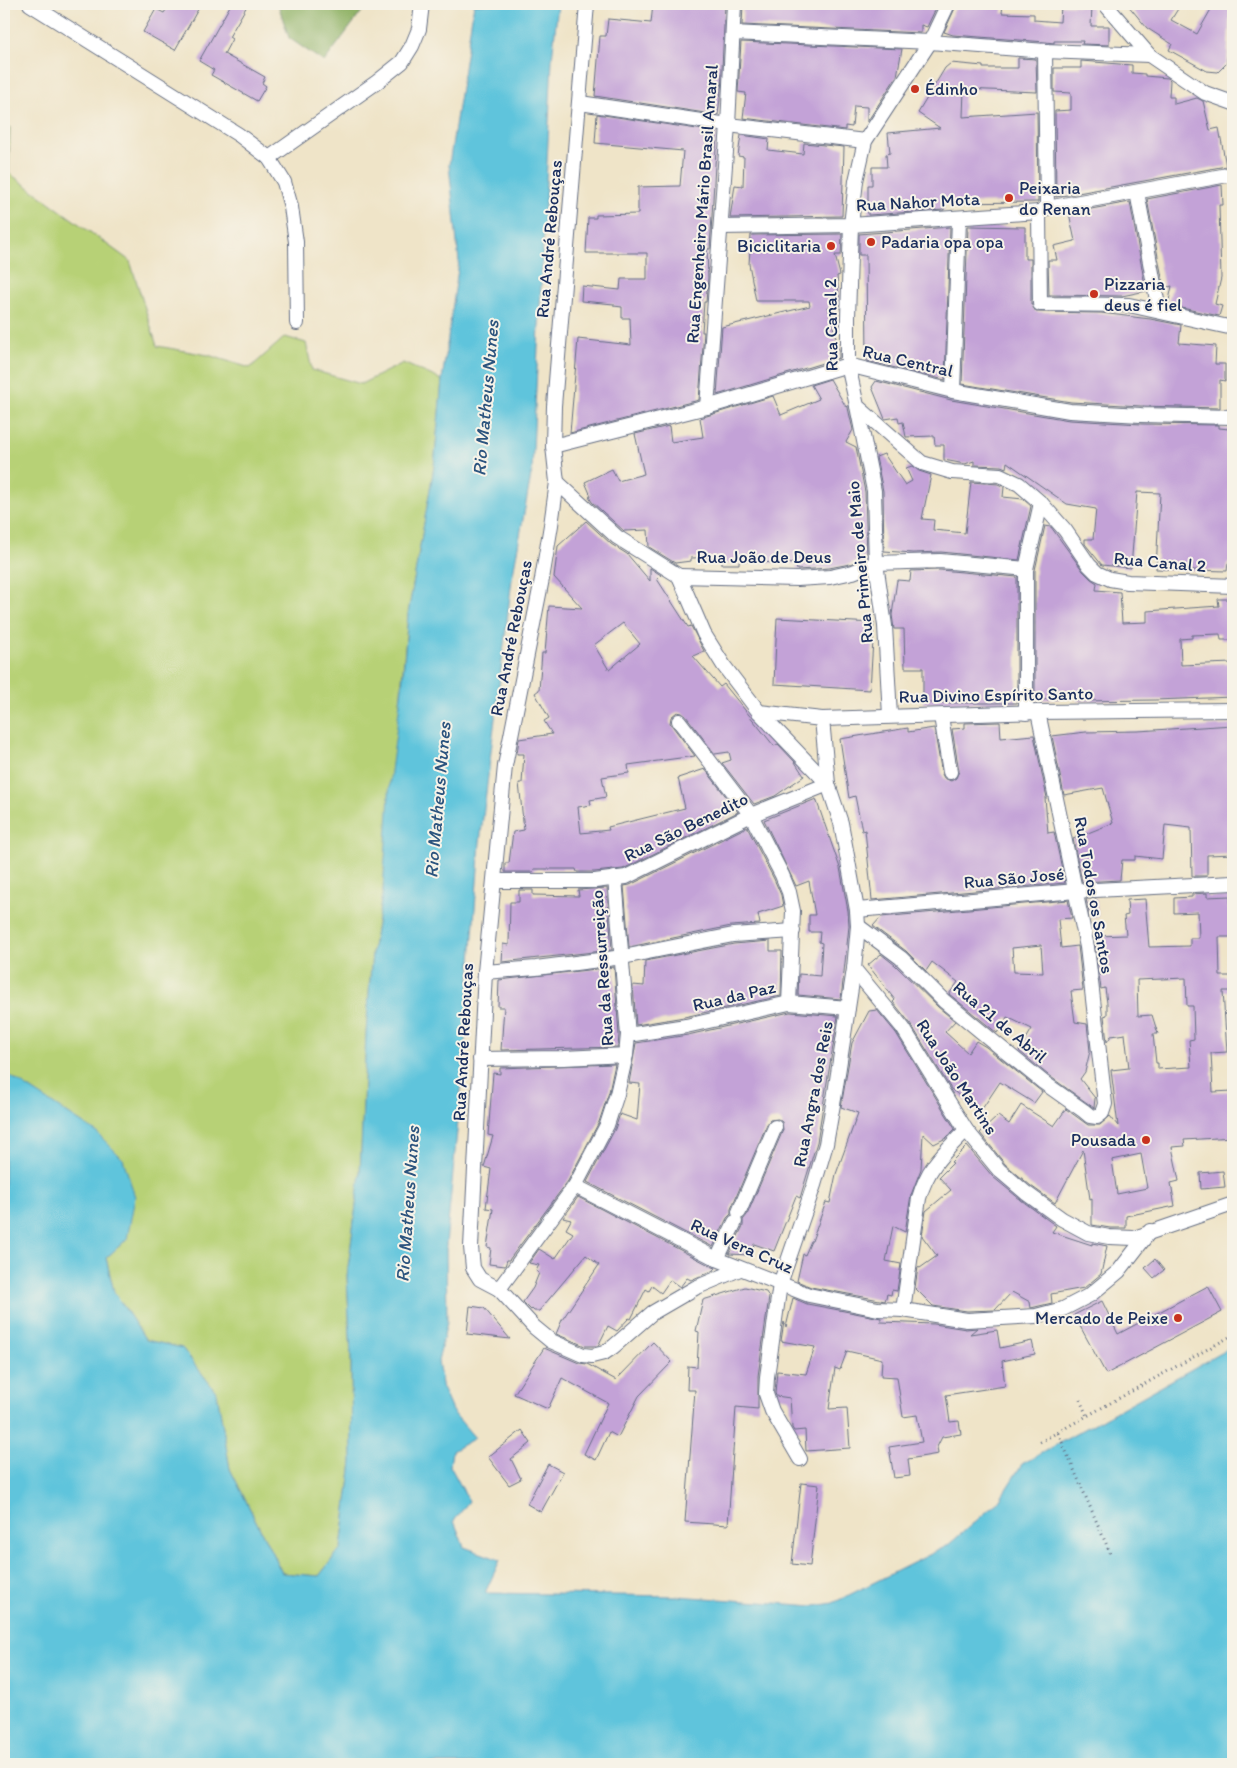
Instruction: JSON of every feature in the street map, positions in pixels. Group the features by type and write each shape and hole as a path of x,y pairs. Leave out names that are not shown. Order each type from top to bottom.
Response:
{"street":[{"path":"30,4 239,135 269,158 284,182 291,207 296,242 298,323"},
{"path":"269,158 378,82 402,62 412,46 418,29 422,4"},
{"name":"Rua André Rebouças","path":"499,1289 480,1279 473,1268 471,1247 485,972 505,766 542,578 557,482 553,446 554,406 587,4"},
{"name":"Rua Engenheiro Mário Brasil Amaral","path":"707,407 728,124 734,4"},
{"name":"Rua Canal 2","path":"948,4 930,42 865,141 856,181 851,225 848,365 857,406 922,463 952,472 1000,475 1019,484 1041,503 1065,530 1089,565 1097,573 1110,579 1128,582 1233,586"},
{"path":"1105,4 1150,55 1205,93 1233,103"},
{"path":"733,33 930,42 1044,51 1150,55"},
{"path":"1044,51 1043,210 1040,304 1129,305 1233,328"},
{"path":"580,103 865,141"},
{"name":"Rua Nahor Mota","path":"720,226 851,225 1043,210 1233,174"},
{"path":"1136,192 1160,311"},
{"path":"952,391 959,218"},
{"name":"Rua Central","path":"553,446 707,407 848,365 952,391 1070,411 1233,417"},
{"name":"Rua Primeiro de Maio","path":"857,406 874,491 876,563 885,626 890,716"},
{"path":"557,482 618,537 679,576"},
{"name":"Rua Todos os Santos","path":"1041,503 1026,569 1032,713 1076,892 1087,947 1102,1087"},
{"name":"Rua João de Deus","path":"679,576 797,579 830,577 853,572 876,563 940,561 1026,569"},
{"name":"Rua Angra dos Reis","path":"679,576 704,634 724,666 759,712 828,784"},
{"name":"Rua Divino Espírito Santo","path":"759,712 822,719 890,716 1233,710"},
{"path":"941,716 950,772"},
{"name":"Rua Angra dos Reis","path":"800,1459 772,1411 766,1394 767,1377 780,1284 826,1144 854,969 858,926 857,910 841,823 828,784 822,719"},
{"path":"679,722 751,816 789,892 793,911 789,1003"},
{"name":"Rua São Benedito","path":"495,881 595,881 626,877 751,816 828,784"},
{"name":"Rua da Ressurreição","path":"499,1289 575,1186 607,1125 617,1094 626,1055 628,1035 615,878"},
{"name":"Rua São José","path":"857,910 1076,892 1233,883"},
{"name":"Rua 21 de Abril","path":"858,926 900,958 944,1000 1006,1052 1090,1116 1097,1117 1102,1113 1105,1104 1102,1087"},
{"path":"485,972 536,968 623,957 733,934 793,931"},
{"name":"Rua João Martins","path":"854,969 903,1028 966,1130 999,1170 1026,1194 1062,1219 1088,1233 1109,1237 1134,1238 1150,1231 1232,1205"},
{"name":"Rua da Paz","path":"628,1035 686,1026 789,1003 848,1008"},
{"path":"480,1059 626,1055"},
{"path":"717,1259 775,1127"},
{"path":"903,1310 919,1198 923,1184 935,1163 966,1130"},
{"name":"Rua Vera Cruz","path":"575,1186 717,1259 809,1295 878,1309 903,1310 967,1320 1036,1316 1062,1309 1090,1295 1119,1271 1150,1231"},
{"path":"499,1289 534,1327 551,1341 582,1354 592,1356 604,1353 652,1313 696,1288 740,1269"}],"path":[{"path":"1040,1442 1233,1335"},
{"path":"1080,1400 1087,1416"},
{"path":"1058,1433 1111,1554"}],"green space":[{"path":"278,4 363,4 363,10 324,62 289,38"},
{"path":"4,122 10,127 9,173 130,261 157,346 208,355 250,368 285,337 306,343 312,370 361,384 403,363 442,380 434,467 408,614 383,891 372,953 366,1034 360,1174 347,1276 351,1356 352,1462 341,1548 319,1576 282,1573 230,1469 217,1393 182,1348 146,1340 114,1292 106,1258 127,1239 96,1132 4,1072 4,770 6,767 4,767"}],"water":[{"name":"Rio Matheus Nunes","path":"474,4 558,4 552,59 532,470 512,579 480,842 462,1080 446,1244 447,1322 438,1361 443,1390 452,1411 475,1438 452,1451 450,1466 469,1501 454,1521 464,1547 500,1560 485,1593 677,1596 815,1606 833,1603 947,1546 998,1502 1022,1464 1233,1346 1233,1764 4,1764 4,1072 96,1132 123,1159 135,1197 127,1239 106,1258 114,1292 146,1340 182,1348 217,1393 230,1469 282,1573 319,1576 341,1548 352,1462 351,1356 347,1276 360,1174 366,1034 372,953 383,890 390,779 402,687 408,614 434,467 442,380 459,262 449,165"}],"building":[{"path":"170,4 201,4 175,50 143,32 156,9 164,13"},
{"path":"231,4 248,4 229,37 232,39 224,54 265,77 262,83 266,86 257,101 211,75 214,70 199,61"},
{"path":"653,4 725,4 718,115 595,96 600,36 606,36 608,19 651,23"},
{"path":"743,4 938,4 927,27 921,25 921,33 742,25"},
{"path":"957,4 1003,4 1002,13 1034,14 1034,20 1060,22 1061,5 1092,6 1091,26 1109,26 1109,45 1082,44 1083,41 1054,41 1054,43 953,35 944,32"},
{"path":"1127,4 1181,4 1171,20 1197,34 1214,4 1230,4 1227,63 1218,72 1207,71 1169,50 1172,44 1147,28"},
{"path":"741,42 902,49 897,76 867,122 867,107 854,106 852,127 845,126 845,130 743,118 746,93 738,92"},
{"path":"1018,58 1036,59 1037,92 964,89 963,117 1037,112 1038,202 944,203 944,210 868,215 868,185 872,185 872,167 887,167 886,154 890,153 888,133 940,128 918,113 945,68 951,63 983,66 983,68 1018,68"},
{"path":"1081,61 1132,65 1132,73 1168,78 1170,80 1169,97 1174,97 1174,104 1197,98 1203,101 1210,130 1219,128 1226,166 1056,197 1055,111 1071,110 1071,93 1054,92 1054,68 1081,68"},
{"path":"597,114 717,132 710,249 707,249 708,278 706,302 704,302 702,332 704,332 699,400 570,433 578,339 631,345 630,318 622,318 622,307 614,306 614,304 581,301 582,286 620,290 621,279 647,279 647,253 586,253 588,218 596,218 596,215 638,214 638,187 680,186 683,151 595,143"},
{"path":"741,135 769,139 768,150 803,154 804,143 844,147 842,216 730,218 735,185 743,186 744,157 738,156"},
{"path":"1222,185 1223,205 1219,205 1221,278 1215,304 1222,306 1219,316 1168,305 1172,286 1164,288 1147,199"},
{"path":"1130,202 1146,291 1122,296 1049,295 1048,260 1057,260 1054,246 1075,241 1069,213"},
{"path":"968,226 1025,227 1025,259 1031,259 1031,304 1036,312 1101,313 1150,319 1181,325 1179,343 1216,346 1215,364 1225,364 1225,381 1220,380 1220,408 1071,402 962,384"},
{"path":"950,227 945,380 867,361 866,255 859,255 859,234"},
{"path":"842,234 841,255 835,255 840,275 837,276 840,305 828,307 839,350 839,358 717,395 722,327 810,306 809,301 756,301 749,264 751,235"},
{"path":"830,379 846,407 848,405 853,430 846,442 856,447 865,492 867,557 850,564 829,568 797,570 796,564 739,561 739,564 722,564 722,557 691,558 691,561 675,563 649,547 648,530 624,531 589,497 591,496 585,482 612,469 618,481 644,474 635,434 669,426 671,442 703,437 700,418 773,396 781,415 819,399 811,385"},
{"path":"876,381 951,400 1069,420 1141,424 1219,425 1219,428 1229,429 1233,477 1233,564 1228,563 1227,571 1156,569 1160,493 1137,492 1131,568 1102,565 1085,544 1085,539 1093,539 1096,509 1067,504 1007,462 1006,468 1001,466 974,465 974,461 965,464 944,460 944,445 935,445 934,436 906,437 903,422 899,423 898,417 885,419 872,387"},
{"path":"884,454 905,485 912,481 906,468 912,466 919,471 931,475 922,519 934,520 933,530 965,533 971,482 998,484 1004,487 1003,497 1023,499 1031,506 1019,560 941,552 884,551 883,491 876,457"},
{"path":"586,521 611,544 627,554 650,581 650,568 661,575 657,579 688,627 691,626 704,651 693,656 720,687 724,684 774,746 778,744 795,762 804,776 775,796 754,804 722,763 731,760 729,752 715,754 686,716 677,712 671,717 670,723 695,756 628,765 629,773 602,777 606,797 590,800 591,805 578,807 581,833 609,830 608,827 685,808 678,778 705,769 738,812 623,869 577,872 576,869 534,869 533,872 505,872 505,863 509,863 513,832 524,830 519,783 522,783 524,754 517,754 519,739 552,734 544,721 549,718 535,693 539,690 542,653 545,653 549,606 582,608 554,577 558,546","holes":["623,623 640,644 609,670 594,645"]},
{"path":"1045,526 1051,527 1083,571 1097,583 1096,590 1120,592 1122,623 1147,622 1147,611 1219,606 1218,599 1233,599 1233,640 1221,640 1220,634 1192,635 1192,638 1180,639 1181,665 1232,663 1233,697 1155,700 1077,701 1077,698 1035,700 1035,570"},
{"path":"940,570 1017,577 1017,703 923,703 923,668 905,668 904,629 894,629 892,615 897,580 910,581 911,571"},
{"path":"777,618 874,623 870,690 774,684"},
{"path":"1000,722 1001,738 1034,735 1047,798 1045,798 1048,833 1054,832 1065,883 872,900 865,830 862,831 855,796 849,798 840,739 908,728 908,732 934,728 942,774 944,778 951,781 956,778 959,771 952,729 965,728 965,723"},
{"path":"1233,725 1233,854 1207,855 1207,876 1192,876 1191,828 1165,825 1162,859 1135,856 1135,860 1122,860 1120,880 1082,882 1073,839 1113,823 1103,788 1064,795 1052,736 1086,732"},
{"path":"816,799 840,868 848,911 849,926 841,999 798,995 799,974 820,976 822,943 819,942 820,932 809,932 809,915 815,915 809,881 796,886 764,820"},
{"path":"747,827 774,879 781,895 783,906 758,914 760,924 731,926 629,947 624,886 630,885"},
{"path":"607,888 612,950 502,962 503,944 509,945 510,902 519,902 519,890 533,890 533,895 579,896 578,890"},
{"path":"1207,893 1207,897 1230,896 1231,937 1219,937 1220,976 1233,976 1233,991 1223,991 1227,1052 1211,1053 1213,1092 1233,1091 1233,1137 1184,1140 1185,1146 1172,1147 1179,1181 1171,1183 1175,1206 1126,1216 1126,1228 1092,1225 1092,1198 1090,1199 1083,1150 1055,1203 1005,1164 980,1133 998,1116 1009,1124 1021,1105 1054,1126 1066,1109 1088,1125 1100,1125 1110,1116 1118,1126 1111,1070 1129,1068 1125,1034 1111,1036 1107,1042 1104,1016 1107,1015 1107,1003 1105,988 1101,989 1095,944 1097,944 1097,936 1126,935 1124,916 1128,915 1127,900 1145,899 1149,947 1190,946 1190,938 1199,938 1198,912 1174,913 1174,898 1192,897 1192,894","holes":["1186,978 1187,1006 1193,1006 1194,1039 1189,1040 1191,1067 1158,1069 1153,1034 1158,1034 1152,1015 1138,1016 1137,980","1141,1154 1147,1188 1117,1194 1112,1160"]},
{"path":"1086,899 1096,899 1098,916 1090,917"},
{"path":"1068,900 1072,918 1058,919 1061,948 1078,946 1083,990 1071,991 1075,1022 1087,1024 1090,1051 1085,1072 1080,1079 1095,1098 1094,1108 1048,1075 1019,1051 1032,1029 1007,1017 997,1033 949,994 958,982 932,962 926,971 906,951 873,926 881,917","holes":["1041,945 1043,973 1014,972 1012,948"]},
{"path":"770,941 770,951 782,951 781,996 684,1017 636,1025 633,985 644,986 645,961 734,944"},
{"path":"881,954 955,1021 945,1032 968,1053 976,1041 1042,1092 1034,1103 1000,1082 980,1112 951,1089 910,1023 893,1002 895,1000 868,965"},
{"path":"614,967 619,1035 618,1047 501,1050 504,1007 498,1007 499,980"},
{"path":"877,1010 896,1033 955,1129 946,1138 934,1144 923,1134 921,1169 911,1195 905,1232 893,1226 886,1261 901,1264 897,1291 892,1290 891,1295 887,1294 885,1301 811,1287 797,1281 803,1254 805,1255 812,1241 826,1202 830,1203 836,1174 858,1113 841,1107 852,1043 869,1011"},
{"path":"790,1012 838,1016 817,1142 800,1198 796,1196 774,1251 754,1244 750,1255 729,1254 743,1226 743,1220 747,1215 783,1130 782,1122 778,1119 770,1120 767,1124 731,1209 731,1214 727,1218 713,1247 587,1182 615,1129 620,1114 637,1120 640,1084 629,1083 636,1043 688,1035"},
{"path":"615,1064 609,1092 599,1122 568,1181 509,1260 507,1260 505,1266 489,1264 491,1248 487,1247 493,1209 486,1208 491,1169 484,1167 493,1136 488,1135 493,1073 500,1074 500,1068"},
{"path":"967,1146 993,1177 1056,1226 1052,1232 1092,1245 1092,1243 1107,1246 1101,1274 1084,1288 1051,1294 1052,1303 1031,1308 1030,1302 1012,1292 995,1310 967,1311 933,1306 915,1288 918,1267 920,1268 937,1256 922,1236 926,1211 951,1190 939,1177"},
{"path":"1223,1171 1225,1187 1201,1189 1200,1173"},
{"path":"578,1197 716,1268 691,1280 687,1278 680,1287 670,1280 661,1293 652,1286 649,1291 646,1289 631,1319 629,1318 617,1331 608,1326 598,1346 585,1346 556,1334 562,1320 599,1265 586,1255 539,1311 534,1311 523,1302 533,1288 539,1273 536,1271 539,1265 529,1263 539,1249 555,1259 573,1233 566,1229 571,1220 563,1218"},
{"path":"1155,1259 1164,1270 1154,1278 1145,1268"},
{"path":"1208,1286 1222,1312 1106,1374 1074,1315 1102,1301 1118,1334"},
{"path":"745,1287 766,1292 769,1297 758,1376 758,1409 736,1407 728,1525 685,1522 695,1390 687,1390 688,1366 697,1367 699,1332 696,1331 703,1300"},
{"path":"793,1298 807,1304 881,1318 881,1322 934,1324 966,1329 977,1328 970,1334 997,1330 1000,1348 1032,1341 1035,1354 1002,1361 1005,1386 946,1395 950,1422 959,1421 961,1434 942,1437 937,1447 938,1454 908,1459 910,1476 894,1478 889,1447 922,1442 917,1415 903,1417 897,1377 881,1376 882,1359 847,1351 840,1370 835,1368 829,1409 847,1408 850,1448 806,1451 805,1430 794,1431 792,1428 790,1398 776,1396 775,1393 777,1371 806,1374 815,1347 781,1341 784,1322 786,1327"},
{"path":"470,1306 484,1308 510,1339 467,1334"},
{"path":"653,1342 672,1362 639,1396 618,1437 609,1432 596,1460 584,1454 608,1403 562,1378 548,1409 514,1394 544,1348 579,1363 587,1364 616,1380"},
{"path":"522,1430 531,1443 511,1459 521,1479 509,1485 488,1457"},
{"path":"548,1464 563,1472 541,1512 527,1504"},
{"path":"801,1483 819,1485 810,1566 792,1564"}],"place":[{"name":"Édinho","path":"915,89"},
{"name":"Peixaria do Renan","path":"1009,198"},
{"name":"Padaria opa opa","path":"871,242"},
{"name":"Biciclitaria","path":"831,246"},
{"name":"Pizzaria deus é fiel","path":"1094,294"},
{"name":"Pousada","path":"1146,1140"},
{"name":"Mercado de Peixe","path":"1178,1318"}]}
